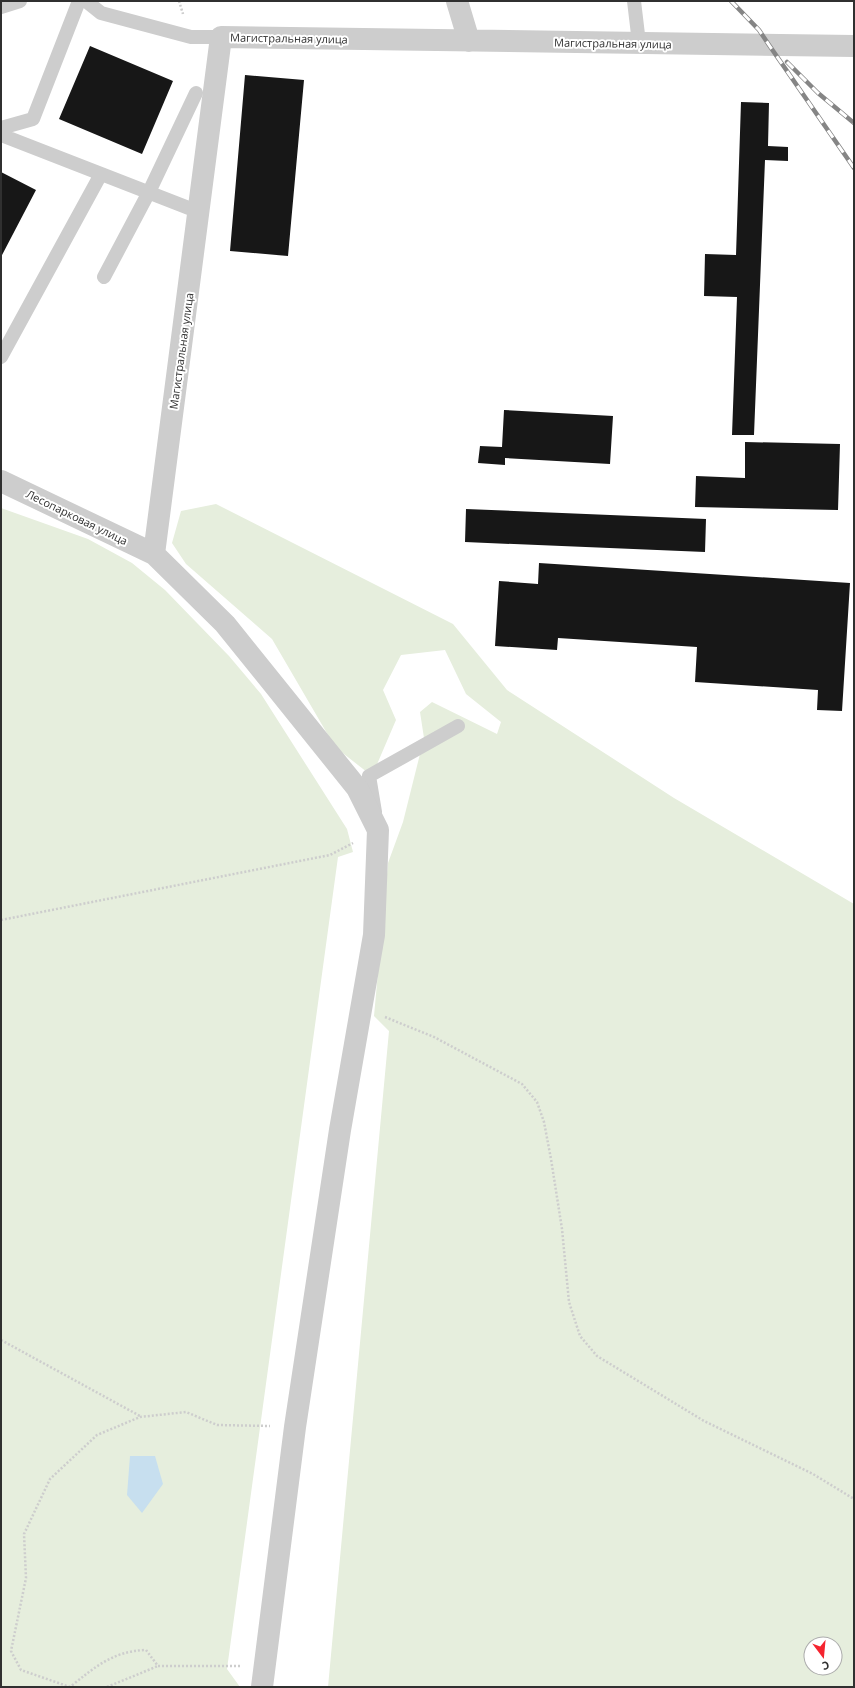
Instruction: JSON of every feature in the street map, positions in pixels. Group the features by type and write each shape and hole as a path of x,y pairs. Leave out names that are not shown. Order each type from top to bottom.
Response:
{"street":[{"path":"457,1 469,41"},
{"name":"Магистральная улица","path":"154,554 221,38 854,46"},
{"name":"Лесопарковая улица","path":"1,481 154,554 225,624 356,788 378,830"},
{"path":"262,1687 295,1427 340,1130 374,934 378,830"}],"lane":[{"path":"1,7 20,1"},
{"path":"1,128 33,119 79,1"},
{"path":"86,1 101,13 191,37 221,38"},
{"path":"634,1 639,43"},
{"path":"104,277 149,192 196,93"},
{"path":"1,135 199,212"},
{"path":"1,357 101,174"},
{"path":"378,830 369,776 458,726"}],"path":[{"path":"1,920 330,855"},
{"path":"362,1008 434,1037 480,1061 522,1084 537,1102 544,1122 552,1166 562,1229 569,1302 580,1336 597,1356 704,1421 814,1474 854,1499"},
{"path":"1,1340 140,1417"},
{"path":"158,1666 146,1650 129,1650 98,1664 70,1687 21,1670 11,1651 26,1578 24,1534 50,1479 97,1435 140,1417 186,1412 216,1425 295,1427"},
{"path":"107,1687 158,1666 247,1666 265,1657"}],"green space":[{"path":"216,504 453,624 507,690 674,798 854,904 854,1687 328,1687 389,1031 374,1016 388,863 403,822 424,738 420,712 432,702 497,734 501,722 466,694 445,650 401,655 383,690 396,720 372,776 335,747 272,639 186,564 172,543 181,511"},
{"path":"1,508 88,539 132,563 165,590 229,656 261,694 347,829 353,852 338,857 227,1669 240,1687 1,1687"}],"water":[{"path":"130,1456 155,1456 163,1484 142,1513 127,1495"}],"building":[{"path":"90,46 173,81 142,154 59,119"},
{"path":"245,75 304,80 288,256 230,251"},
{"path":"741,102 769,103 768,146 788,147 788,161 765,160 754,435 732,435 737,297 704,296 705,254 736,255"},
{"path":"1,172 36,190 1,257"},
{"path":"504,410 613,416 610,464 505,458 505,465 478,463 480,446 502,447"},
{"path":"745,442 840,444 838,510 695,507 696,476 745,478"},
{"path":"466,509 706,519 705,552 465,542"},
{"path":"539,563 850,583 842,711 817,710 818,690 695,682 697,647 558,638 557,650 495,646 499,581 538,584"}],"railway":[{"path":"731,1 759,30 854,168"},
{"path":"787,62 818,93 854,123"}]}
